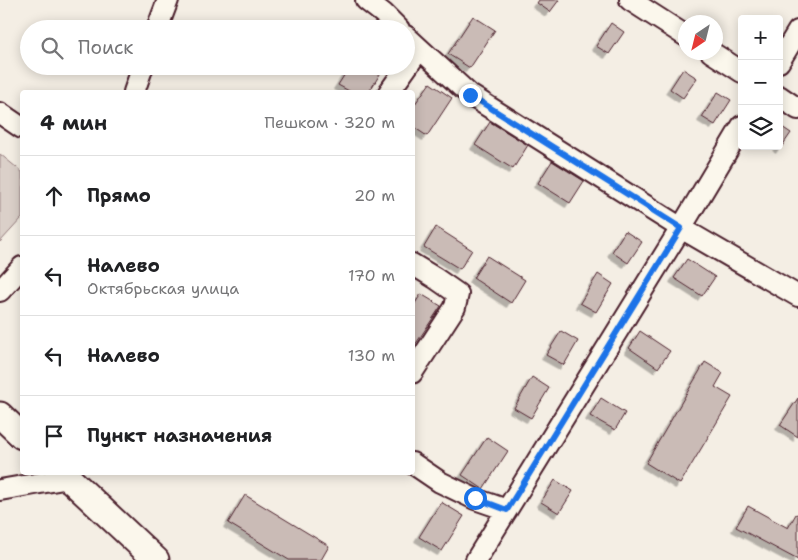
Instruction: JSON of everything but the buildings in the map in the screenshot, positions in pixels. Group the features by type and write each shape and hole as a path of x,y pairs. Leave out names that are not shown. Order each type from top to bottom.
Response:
{"main road":[{"path":"0,415 20,434"},
{"path":"66,476 156,560"}],"street":[{"path":"160,20 168,0"},
{"path":"366,0 390,20"},
{"path":"630,0 678,31"},
{"path":"780,60 798,30"},
{"path":"415,45 470,95 681,228 798,296"},
{"path":"723,60 738,69"},
{"path":"138,90 141,75"},
{"path":"390,90 397,75"},
{"path":"783,99 798,108"},
{"path":"0,113 20,127"},
{"path":"476,560 738,133"},
{"path":"415,266 458,294 455,307 415,368"},
{"path":"0,291 20,269"},
{"path":"415,465 440,482 507,510"},
{"path":"0,490 66,476"}],"shaded area":[{"path":"0,154 20,170 20,220 0,242"}],"route":[{"path":"470,95 681,228 507,510 475,498"}]}
